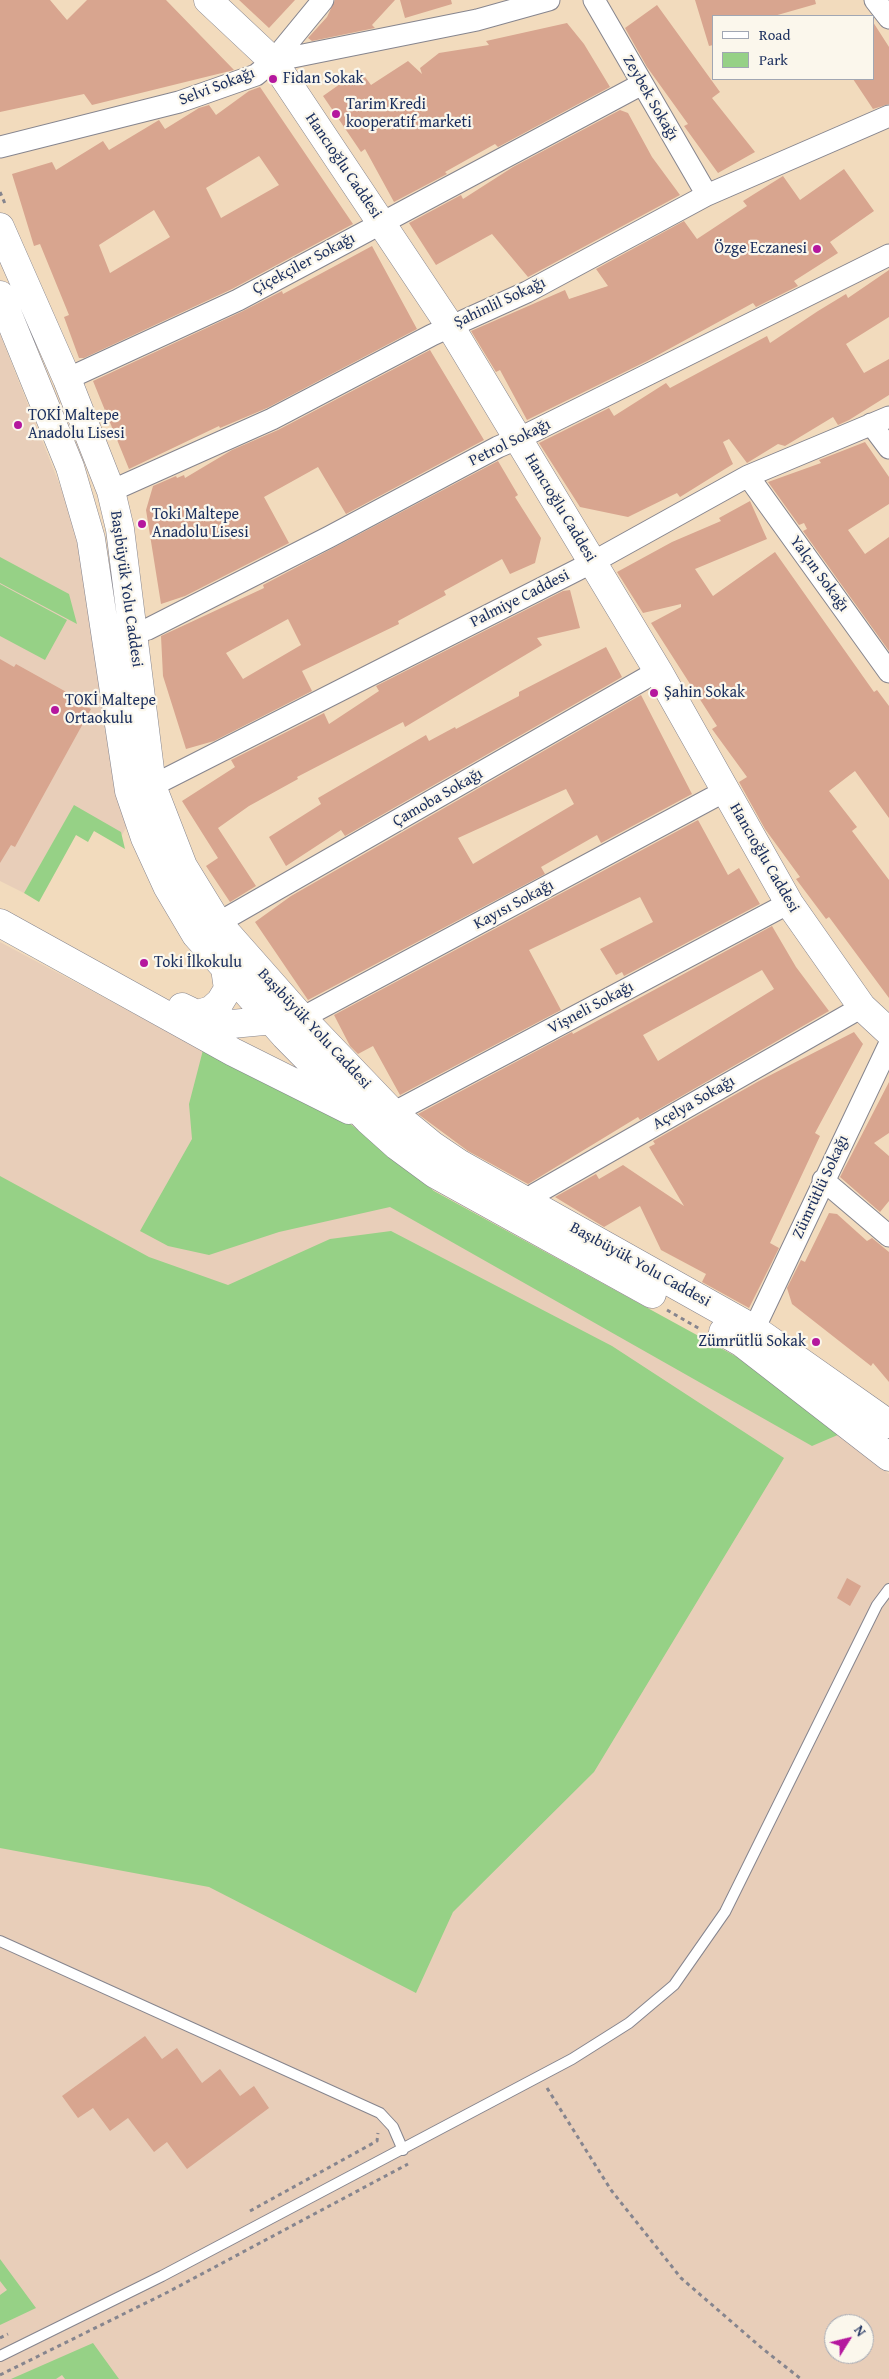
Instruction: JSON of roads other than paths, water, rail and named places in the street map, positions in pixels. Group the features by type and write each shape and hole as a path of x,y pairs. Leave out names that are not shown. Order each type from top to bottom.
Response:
{"main road":[{"name":"Hancıoğlu Caddesi","path":"208,0 272,61 450,326 658,672 789,903 862,1007 889,1032"},
{"name":"Başıbüyük Yolu Caddesi","path":"4,219 111,491 120,528 152,786 183,866 218,923 286,1025"},
{"name":"Başıbüyük Yolu Caddesi","path":"0,295 70,467 91,539 129,791 141,828 167,886 196,935 226,968 380,1117 754,1329 889,1424"},
{"path":"0,906 164,998 207,1019 232,1024 286,1025 275,1045 259,1052 233,1052"},
{"path":"0,923 233,1052 380,1117"},
{"path":"198,1014 211,1010 220,1002 228,990 226,968"},
{"name":"Başıbüyük Yolu Caddesi","path":"380,1117 397,1146 435,1174 742,1343 889,1458"}],"street":[{"path":"272,61 324,0"},
{"path":"477,20 496,0"},
{"name":"Selvi Sokağı","path":"0,147 179,102 256,75 272,61 477,20 549,0"},
{"name":"Zeybek Sokağı","path":"594,0 707,195"},
{"path":"875,0 889,18"},
{"name":"Çiçekçiler Sokağı","path":"67,379 238,300 642,84"},
{"name":"Şahinlil Sokağı","path":"111,491 272,419 450,326 527,292 707,195 889,116"},
{"name":"Petrol Sokağı","path":"133,633 148,629 517,438 889,255"},
{"path":"880,421 889,448"},
{"name":"Palmiye Caddesi","path":"152,786 593,562 748,476 880,421"},
{"name":"Yalçın Sokağı","path":"748,476 889,672"},
{"name":"Çamoba Sokağı","path":"218,923 658,672"},
{"name":"Kayısı Sokağı","path":"286,1025 725,791"},
{"name":"Vişneli Sokağı","path":"380,1117 789,903"},
{"name":"Açelya Sokağı","path":"529,1203 535,1194 862,1007"},
{"name":"Zümrütlü Sokağı","path":"754,1329 823,1180 889,1045"},
{"path":"823,1180 889,1236"}],"lane":[{"path":"0,2356 162,2276 572,2059 629,2023 674,1985 725,1912 877,1605 889,1589"},
{"path":"0,1941 380,2114 393,2127 403,2150"}],"place":[{"name":"Fidan Sokak","path":"273,79"},
{"name":"Tarim Kredi kooperatif marketi","path":"336,114"},
{"name":"Özge Eczanesi","path":"817,249"},
{"name":"TOKİ Maltepe Anadolu Lisesi","path":"18,425"},
{"name":"Toki Maltepe Anadolu Lisesi","path":"142,524"},
{"name":"Şahin Sokak","path":"654,693"},
{"name":"TOKİ Maltepe Ortaokulu","path":"55,710"},
{"name":"Toki İlkokulu","path":"144,963"},
{"name":"Zümrütlü Sokak","path":"816,1342"}]}
